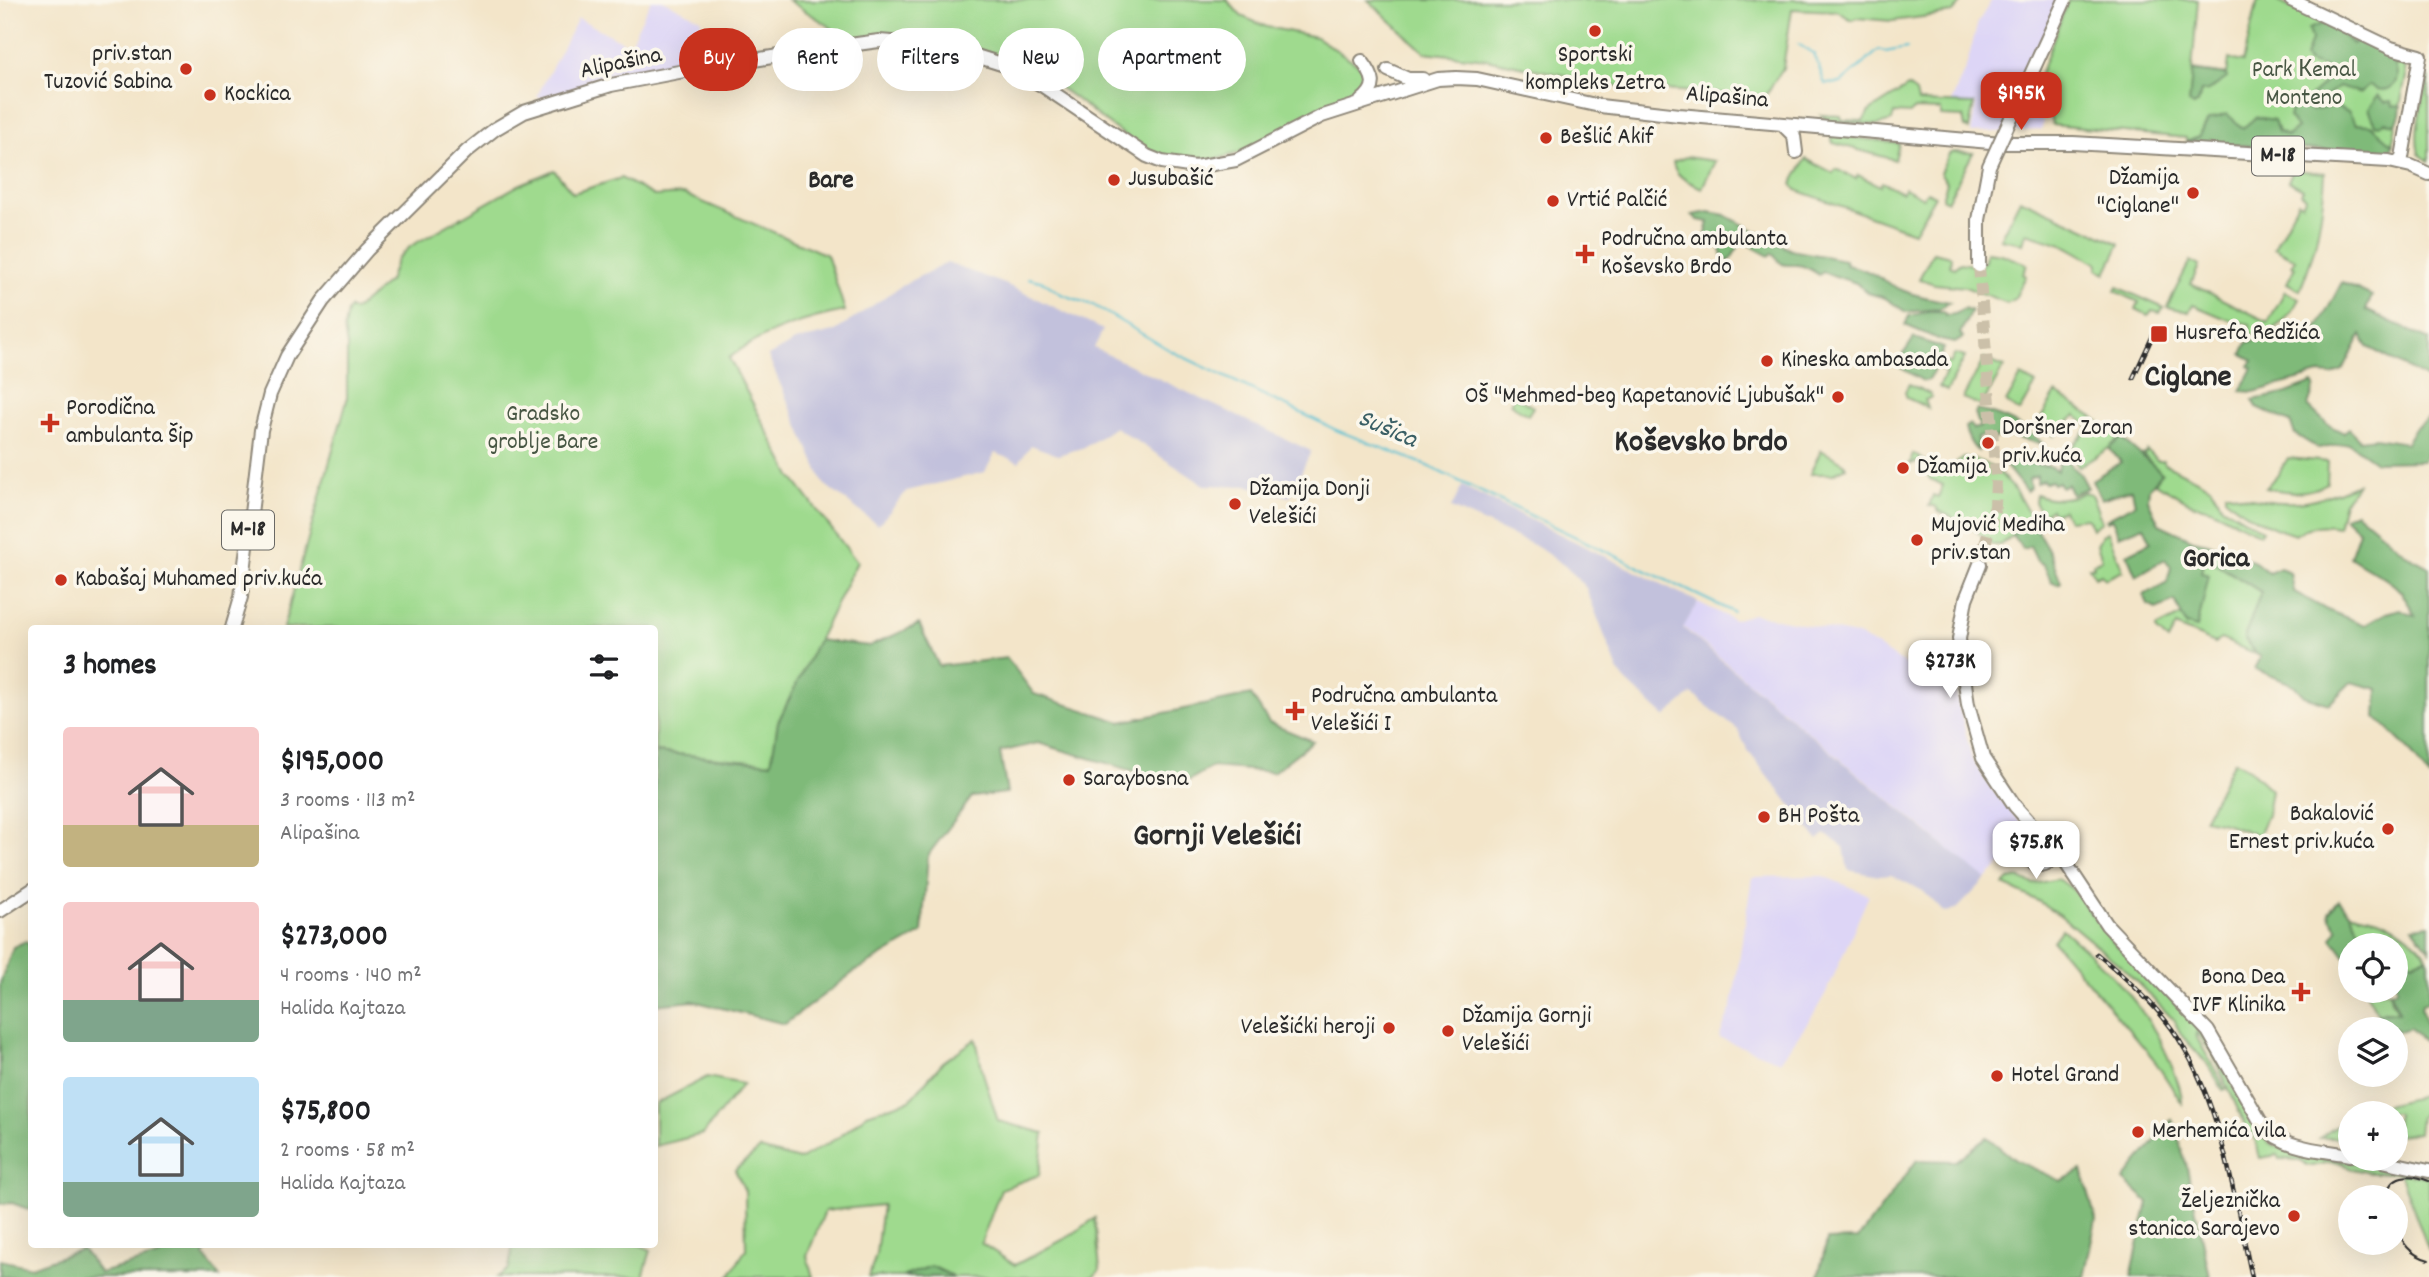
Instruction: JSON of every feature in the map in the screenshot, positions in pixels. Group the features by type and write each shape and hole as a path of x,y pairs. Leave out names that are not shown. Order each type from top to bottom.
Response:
{"main road":[{"path":"1979,266 1979,220 1989,166 2065,0"},
{"path":"2291,0 2391,48 2420,56 2400,163"},
{"name":"Alipašina","path":"233,625 241,597 261,430 270,394 287,356 323,301 367,250 467,151 495,129 524,112 611,85 799,52 879,41 938,46 1011,67 1147,156 1195,167 1236,160 1322,116 1359,103 1438,79 1477,79 1600,106 1782,124 2001,143 2073,143 2400,163 2429,173"},
{"path":"1359,103 1372,91 1374,84 1362,61"},
{"path":"1388,70 1408,79 1438,79"},
{"path":"1782,124 1794,136 1796,152"},
{"path":"1980,564 1966,599 1959,639 1968,705 1983,758 2027,820 2049,840 2107,925 2208,1031 2258,1119 2270,1133 2285,1142 2338,1153"},
{"path":"2027,820 2030,840 2026,851 2029,860 2036,864 2049,862 2060,865 2072,874"},
{"path":"2030,840 2038,836 2049,840 2055,852 2049,862"},
{"path":"0,911 28,893"},
{"path":"2408,1167 2429,1171"}],"shaded area":[{"path":"651,0 662,0 701,19 700,28 679,28 679,70 547,101 537,96 578,18 629,45"},
{"path":"1992,0 2060,0 2031,72 2032,94 2040,109 2043,123 2041,130 1971,133 1976,104 1951,103 1967,64 1978,22"},
{"path":"947,263 1005,284 1103,330 1094,348 1311,451 1290,497 1248,486 1204,485 1115,427 1085,447 1058,455 1031,445 1019,462 995,453 985,472 907,491 878,525 824,484 768,356 795,341 834,332 904,284"},
{"path":"1462,486 1698,602 1683,628 1986,879 1958,908 1945,913 1923,891 1891,875 1879,876 1848,870 1844,847 1825,834 1818,840 1748,751 1738,730 1692,694 1665,717 1627,682 1619,673 1586,588 1565,566 1536,546 1451,508"},
{"path":"1698,602 1734,620 1753,614 1860,636 1927,678 1938,676 1954,685 1972,759 1993,791 2024,827 2027,836 2025,842 1986,879 1973,870 1683,627"},
{"path":"1823,876 1869,895 1828,989 1815,1012 1780,1061 1719,1038 1732,1006 1752,877"}],"green space":[{"path":"788,0 1227,0 1241,16 1267,27 1316,37 1364,68 1370,87 1236,154 1200,161 1180,160 1141,146 1064,91 1084,91 1084,28 998,28 998,57 984,52 984,28 877,28 877,37 863,38 863,28 829,26"},
{"name":"Sportski kompleks Zetra","path":"1368,0 1963,0 1953,13 1892,21 1852,20 1837,11 1792,9 1783,68 1765,96 1627,88 1486,59 1424,52"},
{"name":"Park Кemal Monteno","path":"2068,0 2198,0 2192,70 2227,75 2229,59 2243,62 2258,0 2275,0 2400,60 2405,65 2406,77 2391,150 2386,154 2186,142 2186,138 2052,125 2047,103 2035,88"},
{"path":"2321,24 2336,29 2352,44 2359,40 2400,60 2395,66 2395,84 2381,90 2370,85 2360,93 2339,86 2319,102 2310,105 2306,103 2330,74 2305,58 2311,40 2308,29"},
{"path":"2192,71 2227,75 2227,78 2208,91 2201,92 2198,103 2194,106 2189,103"},
{"path":"2429,77 2429,161 2419,154 2417,135"},
{"path":"1908,87 1916,93 1918,102 1974,104 1969,129 1965,127 1963,117 1941,116 1941,110 1914,109 1910,114 1894,113 1892,121 1878,125 1827,121 1821,115 1863,121 1870,111"},
{"path":"2378,95 2385,102 2391,101 2393,105 2401,106 2396,124 2375,124 2368,109"},
{"path":"2292,106 2311,111 2333,106 2349,112 2355,124 2371,125 2393,144 2391,150 2386,154 2186,142 2199,137 2208,120 2227,114 2243,128 2256,117 2274,120 2278,132 2287,136 2297,128 2289,117"},
{"path":"1831,135 1899,143 1895,160 1833,143"},
{"path":"1973,153 1947,201 1942,198 1947,183 1940,172 1949,154"},
{"path":"1686,157 1715,161 1702,188 1683,178 1674,167 1673,162"},
{"path":"1806,159 1833,173 1836,169 1856,179 1858,175 1880,186 1882,182 1902,192 1905,188 1923,198 1927,192 1935,196 1914,232 1796,190 1792,184"},
{"name":"Gradsko groblje Bare","path":"554,170 573,193 621,178 654,196 684,194 827,255 845,311 814,318 769,334 729,358 791,476 857,562 778,722 772,763 658,752 658,625 284,625 347,400 347,346 344,329 347,312 350,308 354,311 389,281 397,259 411,246 519,185"},
{"path":"2293,170 2325,173 2318,233 2300,290 2287,283 2295,267 2292,265 2295,259 2274,248 2298,202 2302,204 2306,197 2301,193 2303,189 2288,181"},
{"path":"2020,199 2120,244 2106,273 2097,269 2098,264 2062,244 2026,233 2023,243 2000,239"},
{"path":"1709,212 1725,215 1791,250 1845,260 1846,265 1869,272 1908,292 1950,302 1939,309 1906,312 1885,298 1868,293 1856,283 1823,272 1819,275 1803,266 1783,264 1772,253 1769,256 1742,241 1729,262 1723,257 1721,249 1705,237 1709,222 1698,220 1692,215"},
{"path":"1933,252 1951,256 1950,266 1954,268 1960,263 1979,266 1985,261 1986,252 2001,254 2027,264 2023,274 2026,276 2015,298 2007,303 1965,287 1935,284 1919,279"},
{"path":"2190,261 2199,266 2191,284 2268,322 2285,291 2299,299 2280,324 2267,331 2250,334 2250,324 2229,320 2193,305 2189,312 2167,307"},
{"path":"2342,282 2372,296 2366,310 2429,340 2429,380 2368,347 2361,335 2343,370 2332,375 2319,374 2254,392 2241,391 2253,368 2249,366 2253,360 2242,354 2247,343 2286,327 2312,339"},
{"path":"2117,287 2164,308 2160,313 2152,311 2148,315 2136,309 2139,302 2115,291"},
{"path":"1964,308 1971,311 1960,334 1963,338 1955,343 1940,340 1905,325 1909,316 1944,311 1946,315 1955,314"},
{"path":"1914,338 1944,348 1929,380 1923,381 1896,365"},
{"path":"1955,354 1965,357 1947,391 1939,387 1946,373 1938,368 1940,359 1950,364"},
{"path":"1984,359 2004,367 1981,406 1963,398"},
{"path":"2021,376 2036,384 2020,412 2006,403"},
{"path":"2313,383 2315,386 2308,406 2328,425 2344,433 2349,429 2360,440 2375,438 2406,443 2415,428 2429,418 2429,448 2423,461 2376,462 2349,443 2319,449 2295,434 2290,422 2257,407 2253,400 2284,394"},
{"path":"1909,384 1930,394 1932,397 1925,400 1928,408 1907,398 1905,392"},
{"path":"2056,393 2099,421 2097,424 2111,433 2113,430 2121,437 2079,467 2075,460 2080,456 2073,446 2089,427 2076,415 2054,436 2039,421"},
{"path":"1514,396 1533,407 1528,415 1510,404"},
{"path":"1977,410 2013,422 2043,444 2003,435 1986,442 1985,436 1977,437 1978,451 1965,427 1970,424 1973,429 1980,427 1975,413"},
{"path":"2121,438 2162,473 2149,488 2148,500 2159,524 2193,540 2208,543 2255,562 2269,573 2280,568 2290,572 2293,591 2327,610 2365,625 2386,613 2400,609 2415,616 2409,603 2395,586 2350,557 2359,531 2344,517 2356,512 2410,557 2429,567 2429,778 2409,750 2376,717 2378,689 2351,682 2329,704 2304,696 2294,685 2255,669 2261,657 2244,638 2261,592 2204,556 2201,573 2209,575 2197,628 2186,625 2175,601 2156,609 2148,605 2144,595 2167,582 2171,567 2165,559 2136,576 2127,554 2151,542 2144,526 2119,536 2112,519 2106,519 2135,504 2132,489 2101,499 2092,480 2121,462 2109,448"},
{"path":"1821,450 1844,463 1846,467 1833,474 1810,474"},
{"path":"2147,451 2158,461 2163,460 2165,464 2211,487 2222,506 2262,530 2260,534 2211,509 2194,505 2155,483 2161,473 2142,454"},
{"path":"1913,454 1926,462 1944,467 1964,458 1987,465 1997,471 2014,489 2031,520 2001,545 1993,545 1973,528 1939,511 1935,506 1929,506 1933,495 1938,497 1943,485 1930,479 1921,461 1910,464"},
{"path":"2288,458 2328,462 2327,483 2304,491 2289,492 2265,488"},
{"path":"2066,460 2081,475 2088,488 2072,494 2067,484 2061,487 2058,482 2045,483 2043,480 2037,483 2037,476 2029,479 2030,488 2026,491 2006,466 2008,461 2048,466 2057,471 2058,464"},
{"path":"2357,484 2344,502 2338,527 2315,526 2295,535 2258,520 2225,497 2225,492 2277,502 2307,501"},
{"path":"2084,492 2091,494 2102,522 2092,529 2087,518 2068,520 2063,510 2054,514 2051,509 2042,515 2035,502 2036,494 2060,498"},
{"path":"2031,520 2049,551 2061,582 2058,584 2051,581 2044,565 2037,561 2030,546 2023,549 2012,535"},
{"path":"2108,532 2123,571 2105,579 2101,574 2095,577 2089,567 2094,567 2093,564 2102,559 2097,544 2102,535"},
{"path":"2203,556 2261,592 2244,638 2256,654 2221,639 2214,643 2176,626 2168,641 2156,630 2182,615 2186,625"},
{"path":"919,624 939,666 1007,658 1034,694 1121,722 1251,695 1269,723 1313,741 1273,772 1212,767 1181,785 1038,743 1000,752 1007,793 972,797 928,855 922,933 854,972 785,1024 693,1001 658,1005 658,752 771,763 778,722 818,640 870,646"},
{"path":"2234,761 2249,769 2271,790 2267,815 2258,835 2204,819"},
{"path":"2018,878 2034,884 2057,879 2071,887 2111,940 2209,1041 2256,1129 2269,1143 2290,1152 2338,1160 2338,1163 2313,1166 2301,1160 2279,1159 2278,1155 2260,1158 2254,1134 2247,1129 2213,1055 2196,1031 2197,1038 2226,1089 2223,1090 2206,1062 2182,1036 2173,1019 2122,967 2061,916 2038,901 2004,885 2009,880"},
{"path":"2339,900 2350,912 2361,933 2338,933 2338,946 2332,938 2338,929 2329,912"},
{"path":"2350,912 2378,919 2404,933 2361,933"},
{"path":"2429,925 2429,950 2413,927"},
{"path":"2062,929 2113,976 2142,1011 2165,1050 2178,1083 2182,1103 2153,1058 2053,941"},
{"path":"2408,936 2427,957 2412,962 2408,960"},
{"path":"26,941 28,944 28,1209 12,1203 0,1204 0,984 13,947"},
{"path":"2427,957 2429,1001 2422,1004 2421,1008 2429,1036 2423,1040 2408,1029 2408,1017 2379,1017 2378,1014 2384,1011 2399,1012 2395,1003 2408,1003 2408,960 2412,962"},
{"path":"2372,1003 2393,1003 2399,1012 2384,1011 2378,1014"},
{"path":"976,1039 998,1121 1044,1133 1039,1175 1001,1189 981,1243 1015,1265 1070,1236 1095,1218 1100,1270 1093,1277 954,1277 931,1266 903,1277 869,1277 876,1254 882,1205 825,1211 807,1256 813,1277 729,1277 746,1249 745,1191 735,1170 760,1149 799,1160 839,1137 867,1114 910,1100 943,1062"},
{"path":"707,1077 743,1084 703,1134 658,1145 658,1102"},
{"path":"2429,1096 2429,1104 2420,1117 2418,1133 2408,1134 2408,1101 2402,1101"},
{"path":"2172,1119 2186,1163 2210,1277 2131,1277 2148,1202 2124,1180"},
{"path":"2338,1125 2338,1138 2320,1138"},
{"path":"1987,1137 2015,1160 2061,1181 2082,1170 2096,1220 2084,1277 1818,1277 1827,1240 1858,1239 1917,1160 1956,1161"},
{"path":"2361,1171 2402,1171 2429,1177 2429,1251 2408,1195 2408,1185 2404,1185 2400,1173"},
{"path":"161,1248 208,1248 204,1255 220,1277 0,1277 0,1260 31,1267 82,1249 100,1273 160,1256"},
{"path":"512,1248 651,1250 643,1277 497,1277 509,1269"},
{"path":"931,1266 954,1277 903,1277 904,1276"}],"waterway":[{"path":"1798,44 1814,54 1825,84 1841,83 1879,50 1885,52 1907,48"},
{"name":"Sušica","path":"1028,278 1044,282 1061,294 1093,305 1171,351 1336,430 1421,463 1733,612"}],"tunnel":[{"path":"1979,266 1996,479 1995,506 1980,564"}],"tram line":[{"path":"2391,1185 2396,1179 2408,1176 2429,1181"},
{"path":"2408,1248 2429,1260"}],"railway":[{"path":"2133,378 2155,331"},
{"path":"2097,954 2127,980 2172,1029 2203,1086 2224,1149 2252,1277"}],"place":[{"name":"Sportski kompleks Zetra","path":"1595,31"},
{"name":"priv.stan Tuzović Sabina","path":"186,69"},
{"name":"Kockica","path":"210,95"},
{"name":"Bešlić Akif","path":"1546,138"},
{"name":"Jusubašić","path":"1114,180"},
{"name":"Džamija \"Ciglane\"","path":"2193,193"},
{"name":"Vrtić Palčić","path":"1553,201"},
{"name":"Područna ambulanta Koševsko Brdo","path":"1585,254"},
{"name":"Husrefa Redžića","path":"2159,334"},
{"name":"Kineska ambasada","path":"1767,361"},
{"name":"OŠ \"Mehmed-beg Kapetanović Ljubušak\"","path":"1838,397"},
{"name":"Porodična ambulanta Šip","path":"50,423"},
{"name":"Doršner Zoran priv.kuća","path":"1988,443"},
{"name":"Džamija","path":"1903,468"},
{"name":"Džamija Donji Velešići","path":"1235,504"},
{"name":"Mujović Mediha priv.stan","path":"1917,540"},
{"name":"Kabašaj Muhamed priv.kuća","path":"61,580"},
{"name":"Područna ambulanta Velešići I","path":"1295,711"},
{"name":"Saraybosna","path":"1069,780"},
{"name":"BH Pošta","path":"1764,817"},
{"name":"Bakalović Ernest priv.kuća","path":"2388,829"},
{"name":"Bona Dea IVF Klinika","path":"2301,992"},
{"name":"Velešićki heroji","path":"1389,1028"},
{"name":"Džamija Gornji Velešići","path":"1448,1031"},
{"name":"Hotel Grand","path":"1997,1076"},
{"name":"Merhemića vila","path":"2138,1132"},
{"name":"Željeznička stanica Sarajevo","path":"2294,1216"}],"district":[{"name":"Bare","path":"831,181"},
{"name":"Ciglane","path":"2188,379"},
{"name":"Koševsko brdo","path":"1701,444"},
{"name":"Gorica","path":"2216,561"},
{"name":"Gornji Velešići","path":"1217,838"}]}
